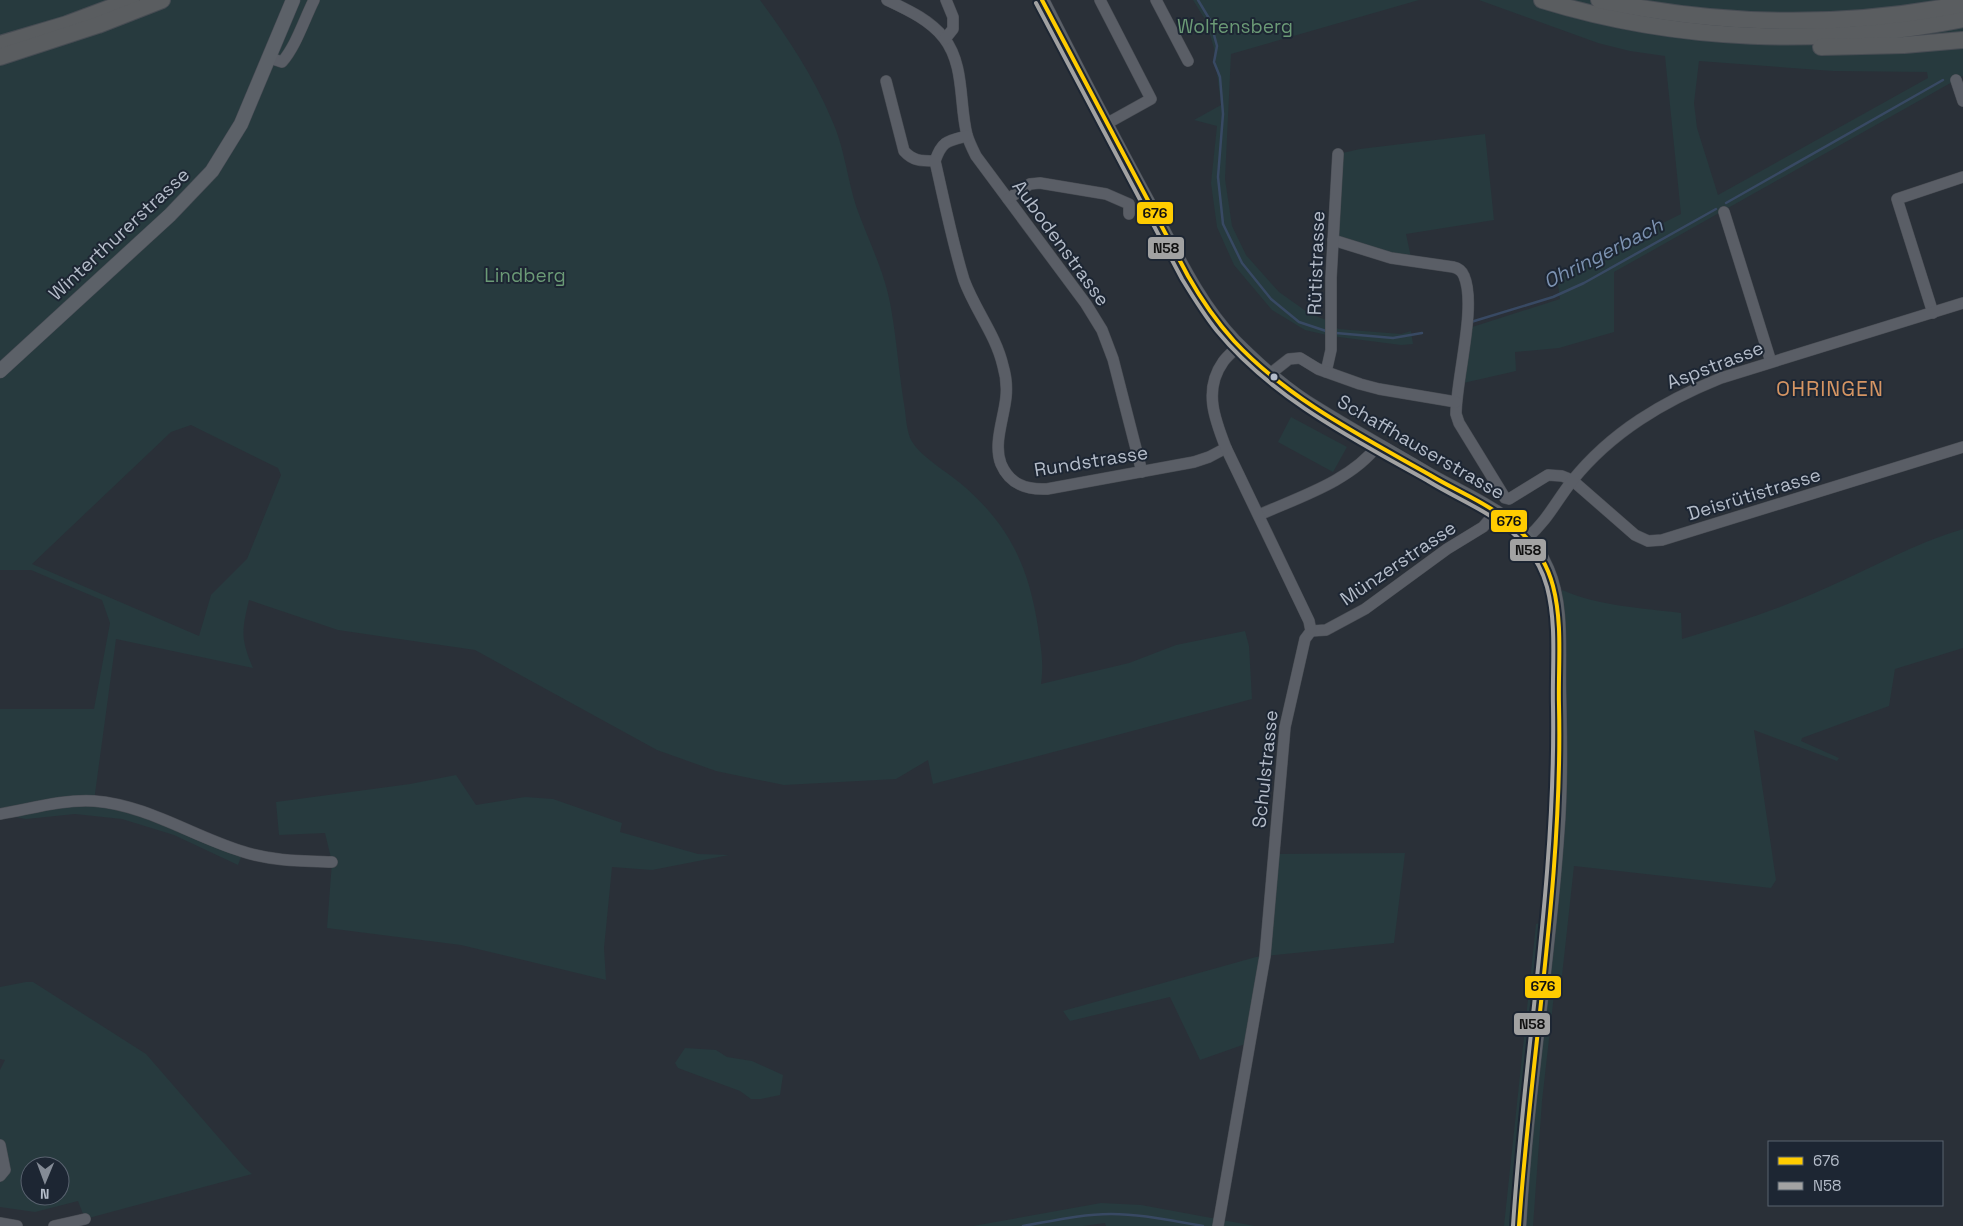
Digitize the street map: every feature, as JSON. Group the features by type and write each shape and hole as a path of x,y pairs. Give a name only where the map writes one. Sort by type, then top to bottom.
{"highway":[{"path":"0,44 131,0"},
{"path":"0,56 98,26 162,0"},
{"path":"1542,0 1617,19 1706,32 1772,36 1839,35 1905,29 1963,19"},
{"path":"1599,0 1685,15 1780,22 1864,19 1963,4"},
{"path":"1706,32 1753,44 1816,47 1881,46 1963,40"}],"main road":[{"name":"Winterthurerstrasse","path":"0,370 160,225 198,188 225,152 237,131 270,58 293,0"},
{"name":"Schaffhauserstrasse","path":"1042,0 1194,288 1216,320 1270,374 1308,403 1378,445 1497,511 1528,538 1546,565 1556,598 1560,779 1557,838 1524,1146 1519,1226"},
{"name":"Schaffhauserstrasse","path":"1049,0 1061,38"}],"street":[{"path":"270,58 282,62 292,51 295,40 314,0"},
{"name":"Aubodenstrasse","path":"887,0 922,18 945,39 956,64 967,136 976,156 1086,304 1102,330 1113,359 1142,472"},
{"path":"945,39 953,29 953,17 946,0"},
{"path":"1100,0 1152,99 1106,124"},
{"path":"1156,0 1188,61"},
{"path":"1956,80 1963,101"},
{"path":"886,81 904,151 909,156 917,161 935,161 939,149 947,141 967,136"},
{"name":"Rütistrasse","path":"1326,372 1331,350 1333,240 1338,154"},
{"name":"Rundstrasse","path":"935,161 964,280 976,308 998,347 1004,368 1006,396 998,453 1001,464 1007,474 1020,486 1031,490 1047,490 1194,462 1226,448"},
{"path":"1933,313 1897,199 1963,178"},
{"path":"1008,199 1030,184 1040,183 1106,194 1129,204 1129,214"},
{"path":"1724,212 1771,362"},
{"path":"1333,240 1391,258 1458,268 1464,276 1468,309 1456,402 1456,414 1459,423 1505,498 1509,499 1548,475 1562,476 1572,480"},
{"name":"Aspstrasse","path":"1528,538 1542,524 1572,480 1597,454 1619,435 1659,406 1683,393 1721,378 1963,303"},
{"path":"1239,345 1218,370 1211,398 1214,418 1226,448 1259,515 1311,630"},
{"path":"1270,374 1289,359 1300,358 1326,372 1379,389 1456,402"},
{"path":"1259,515 1326,484 1350,470 1369,457 1378,445"},
{"name":"Deisrütistrasse","path":"1572,480 1635,535 1648,541 1662,540 1963,447"},
{"name":"Münzerstrasse","path":"1311,630 1326,630 1365,609 1447,549 1483,527 1497,511"},
{"name":"Schulstrasse","path":"1218,1225 1266,956 1285,727 1305,639 1311,630"},
{"path":"0,814 64,803 94,801 120,805 164,819 212,841 243,852 281,860 332,862"},
{"path":"0,1145 5,1170 0,1176"},
{"path":"54,1226 85,1219"},
{"path":"0,1223 17,1226"}],"green space":[{"name":"Lindberg","path":"0,0 760,0 790,42 808,72 835,128 856,206 888,295 907,425 911,440 922,453 982,503 995,518 1016,551 1029,586 1038,627 1042,656 1041,684 1129,663 1176,645 1245,631 1249,646 1252,699 933,784 928,760 896,779 784,785 716,771 657,750 475,650 338,630 249,600 244,627 244,641 253,668 116,639 94,801 120,805 243,852 238,865 174,835 122,819 75,814 26,819 0,814 0,709 94,709 110,623 102,600 31,570 0,570","holes":["191,425 278,468 281,475 247,559 211,595 199,636 32,564 171,432"]},
{"name":"Wolfensberg","path":"1193,0 1419,0 1231,54 1225,179 1232,226 1246,255 1279,292 1310,314 1332,322 1338,329 1401,334 1411,331 1413,344 1401,345 1331,336 1305,330 1272,310 1234,265 1217,227 1211,183 1217,126 1194,120 1221,105 1214,48 1206,21"},
{"path":"1479,0 1963,0 1963,76 1614,272 1614,332 1559,348 1515,352 1516,371 1459,384 1466,329 1560,299 1557,276 1681,214 1665,56 1630,51 1598,43","holes":["1699,61 1833,71 1927,72 1928,78 1718,195 1697,128 1694,103"]},
{"path":"1485,134 1494,220 1406,234 1412,262 1333,240 1338,154 1360,149"},
{"path":"1291,417 1347,447 1333,472 1278,442"},
{"path":"1963,529 1963,648 1895,669 1889,706 1802,738 1801,741 1839,758 1837,761 1754,730 1776,880 1771,888 1574,866 1562,976 1556,977 1542,1101 1533,1226 1504,1226 1536,924 1543,922 1555,864 1557,614 1562,590 1606,603 1681,613 1682,639 1737,622 1809,596 1911,549"},
{"path":"456,775 476,805 525,797 553,799 622,823 620,832 698,854 729,855 652,870 612,867 604,948 606,980 461,945 327,928 332,862 325,833 279,835 276,802 410,784"},
{"path":"1405,853 1394,943 1266,956 1251,1042 1200,1060 1170,997 1070,1021 1063,1011 1265,956 1275,854"},
{"path":"33,982 146,1054 252,1174 85,1219 78,1201 70,1203 70,1156 20,1156 20,1206 58,1206 35,1212 0,1207 0,1070 5,1060 0,1059 0,987"},
{"path":"685,1048 716,1050 727,1057 752,1061 783,1075 780,1095 751,1099 740,1091 678,1068 675,1063"},
{"path":"1101,1203 1141,1205 1255,1226 1106,1226 1105,1223 1083,1226 973,1226"}],"waterway":[{"name":"Ohringerbach","path":"1198,0 1210,20 1217,46 1214,62 1220,77 1223,114 1218,177 1223,224 1242,263 1271,299 1299,322 1326,331"},
{"name":"Ohringerbach","path":"1726,203 1943,80"},
{"name":"Ohringerbach","path":"1471,322 1553,297 1584,283 1716,209"},
{"name":"Ohringerbach","path":"1336,333 1393,338 1422,333"},
{"path":"1023,1226 1100,1214 1146,1216 1203,1226"}],"transit line":[{"name":"676","path":"1042,0 1188,276 1209,310 1234,341 1278,381 1326,415 1499,514 1517,528 1533,545 1545,564 1553,586 1558,615 1559,770 1551,900 1519,1226"},
{"name":"N58","path":"1036,3 1182,279 1217,331 1239,355 1288,397 1343,433 1484,512 1501,524 1526,547 1539,566 1543,576 1550,601 1553,631 1553,771 1545,901 1513,1226"}],"district":[{"name":"OHRINGEN","path":"1830,388"}]}
